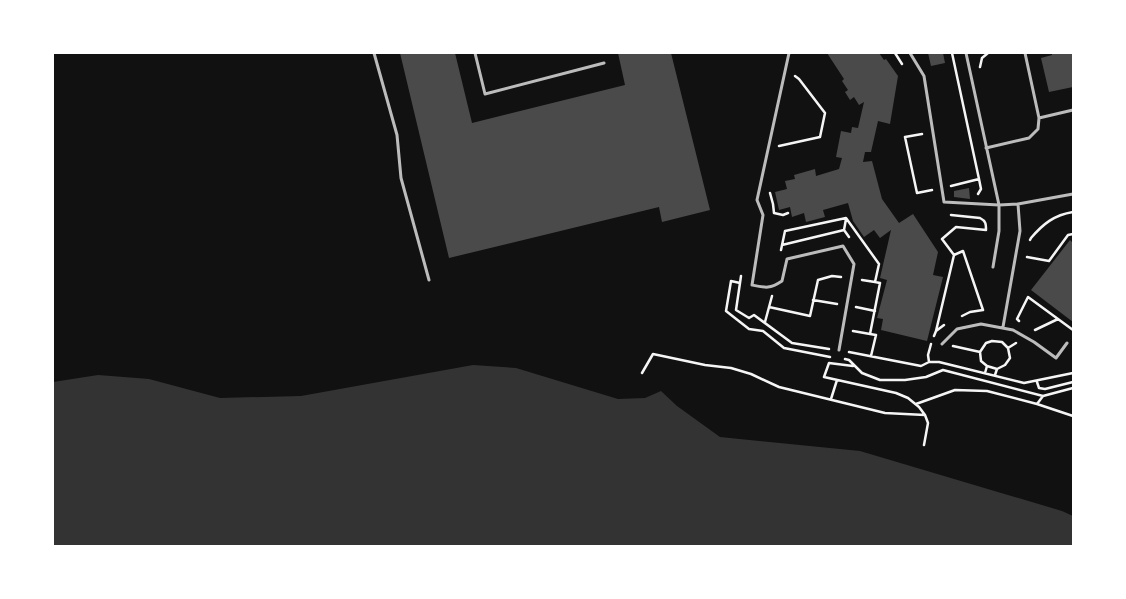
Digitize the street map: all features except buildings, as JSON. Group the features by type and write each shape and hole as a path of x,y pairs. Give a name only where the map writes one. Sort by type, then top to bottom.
{"lane":[{"path":"374,53 397,135 402,178 429,280"},
{"path":"474,53 485,94 604,63"},
{"path":"789,53 757,200 763,215 752,285 768,288 775,286 782,281 787,259 843,246 854,264 839,350"},
{"path":"910,53 924,76 944,202 999,205 1018,204 1073,194"},
{"path":"966,53 999,205 999,231 993,267"},
{"path":"986,148 1030,138 1038,129 1039,118 1025,53"},
{"path":"1039,118 1073,110"},
{"path":"1003,327 1020,231 1018,204"},
{"path":"942,344 957,329 981,324 1013,330 1034,342 1056,358 1067,343"}],"path":[{"path":"952,53 981,189 978,194 974,196"},
{"path":"981,74 980,67 982,58 988,53"},
{"path":"779,146 820,137 825,113 799,79 793,75"},
{"path":"942,188 979,179"},
{"path":"762,211 773,204"},
{"path":"1030,244 1031,238 1043,224 1063,214 1073,212"},
{"path":"844,230 846,218"},
{"path":"781,252 785,231 846,218"},
{"path":"846,218 879,264 876,282"},
{"path":"954,256 942,240 956,227 986,230"},
{"path":"1028,250 1027,257 1049,261 1068,235 1073,234"},
{"path":"929,362 928,355 936,331 954,256 963,251 983,310 970,312 957,318"},
{"path":"742,269 736,310 749,318 754,314 792,343 839,350 921,366 929,362 939,362 1024,383 1036,382 1073,373"},
{"path":"769,307 810,316 818,280 832,276 880,283 870,334"},
{"path":"740,283 731,281 726,311 749,330 763,331 784,348 834,357"},
{"path":"765,322 775,286"},
{"path":"1022,323 1017,319 1028,297 1073,330"},
{"path":"1034,331 1058,319"},
{"path":"936,331 945,324"},
{"path":"853,331 876,335 871,356"},
{"path":"996,375 998,369 1005,365 1010,358 1008,348 1002,342 992,341 986,344 980,352 982,361 987,366 998,369"},
{"path":"642,373 653,354 706,365 731,368 751,374 780,387 885,413 925,415"},
{"path":"842,358 849,360 862,373 873,378 890,381 926,377 942,370 1043,396 1073,388"},
{"path":"854,366 828,363 824,377 896,393 908,398 925,415 928,423 924,445"},
{"path":"985,373 987,366"},
{"path":"831,399 837,380"},
{"path":"1036,382 1039,388 1045,389 1073,382"},
{"path":"915,404 955,390 987,391 1037,404 1073,416"},
{"path":"1037,404 1043,396"}],"shaded area":[{"path":"473,365 516,368 618,399 645,398 661,391 677,406 720,437 860,451 1062,511 1073,516 1073,546 53,546 53,382 98,375 149,379 220,398 301,396"}]}
